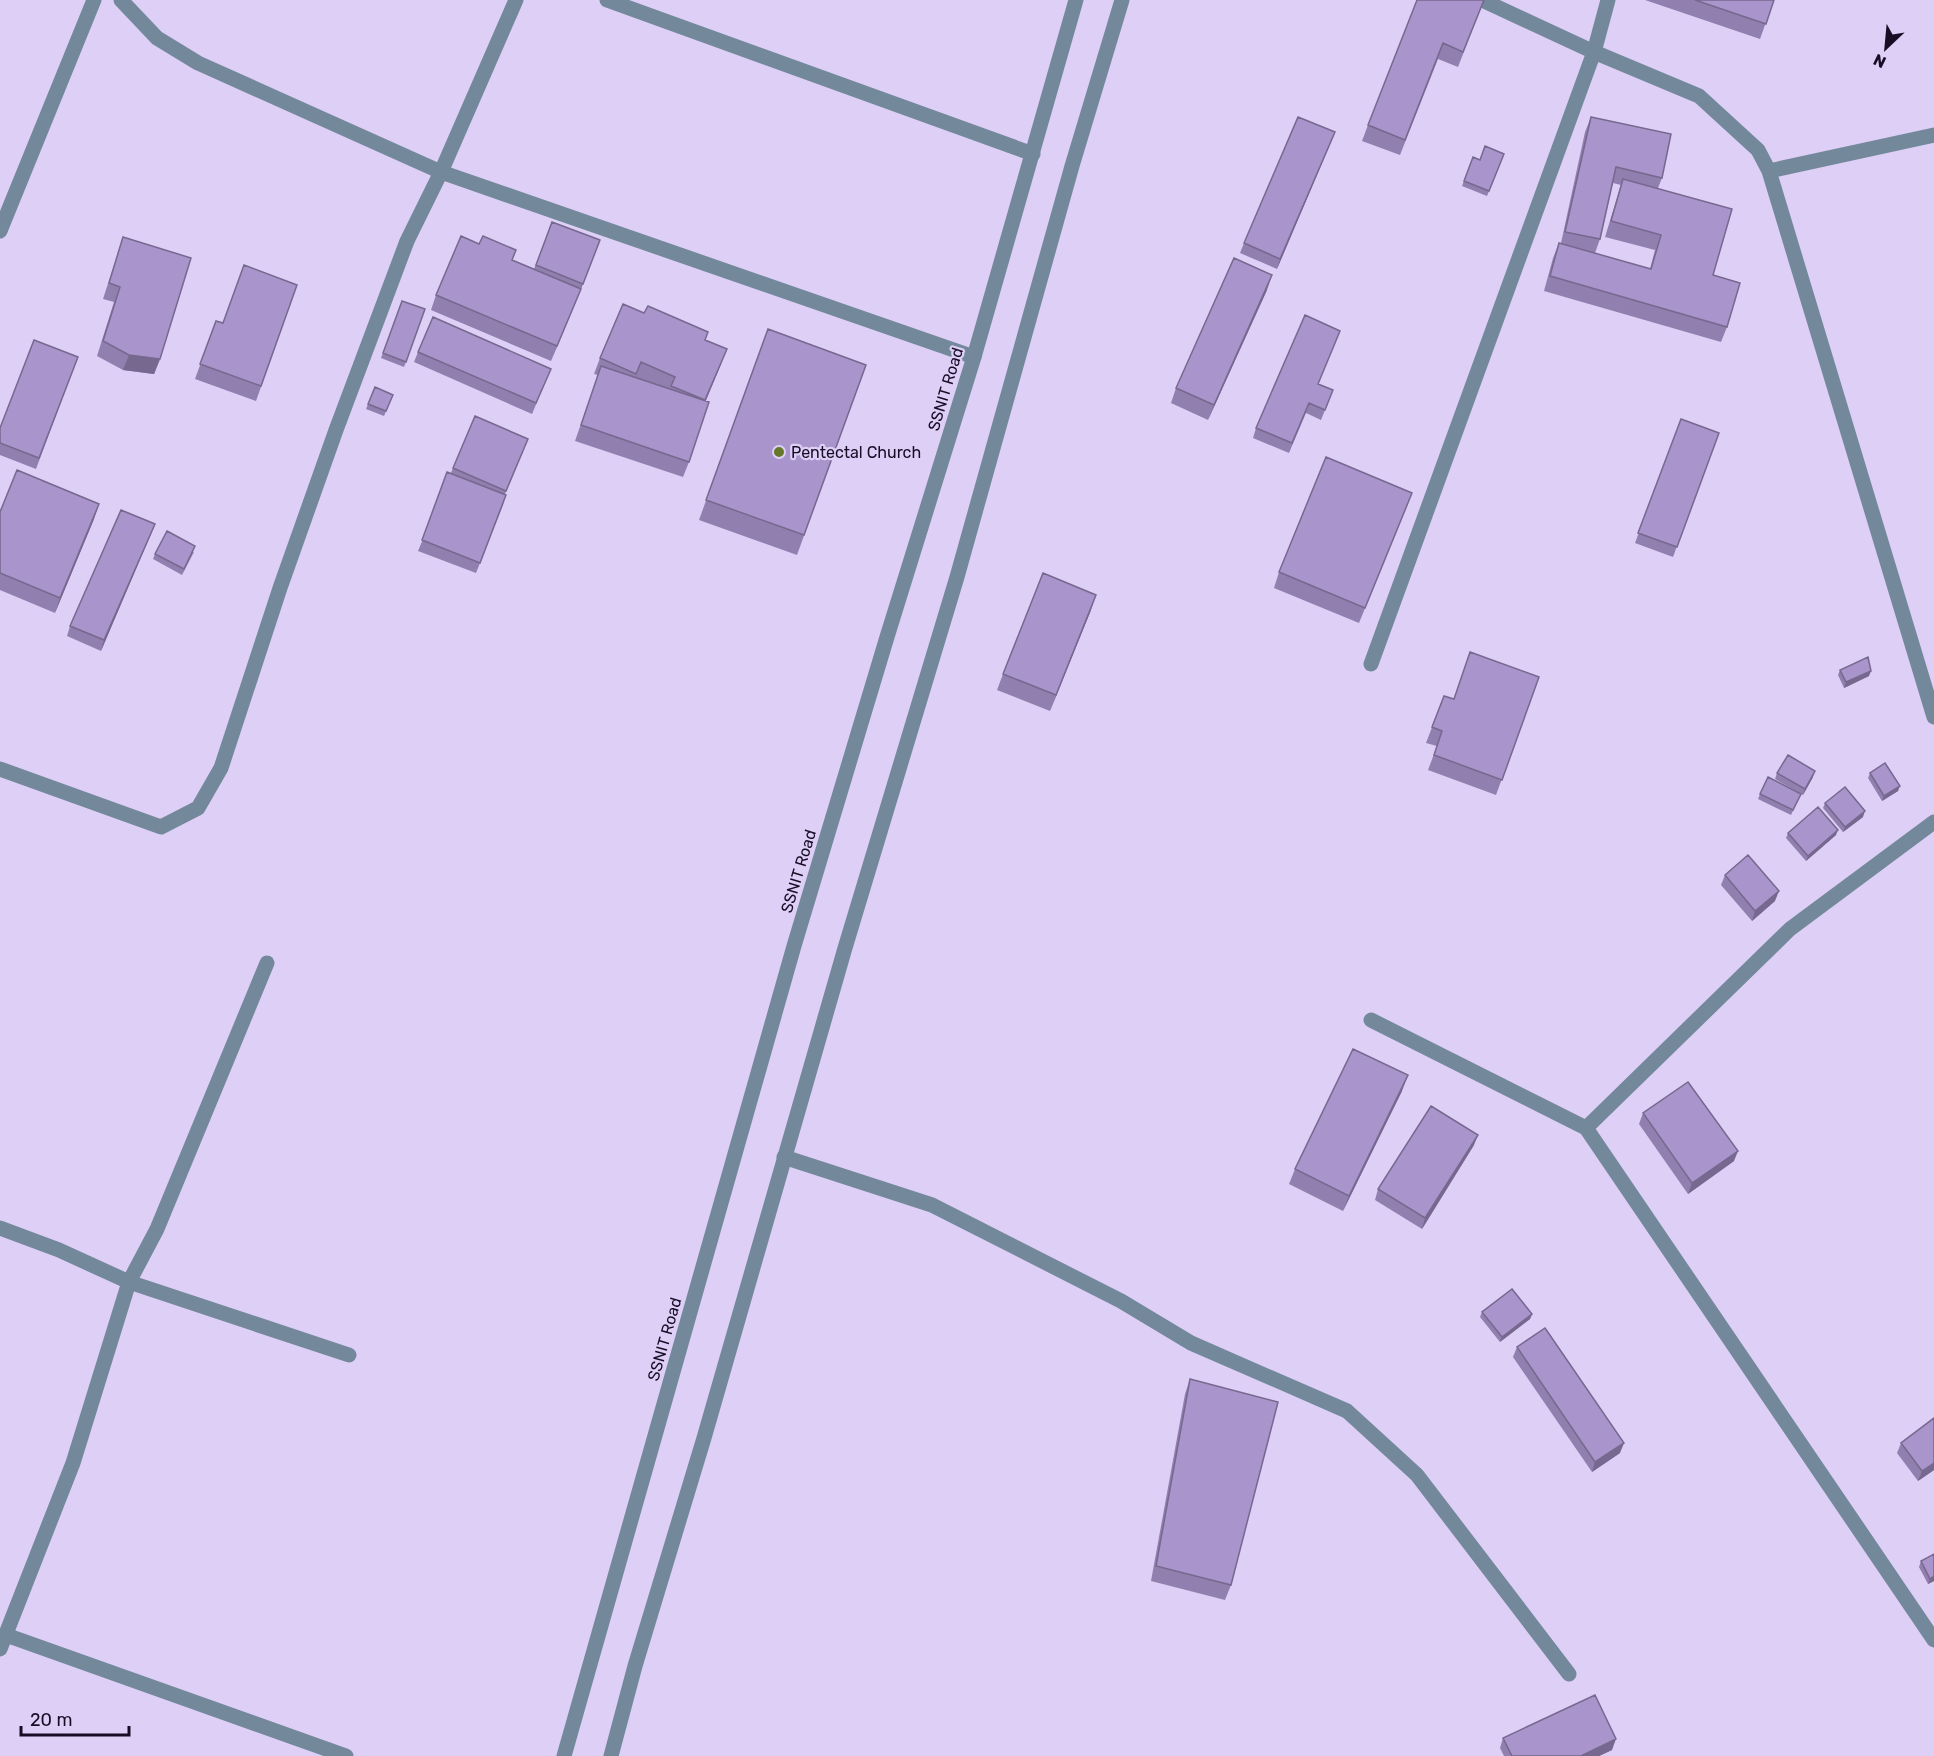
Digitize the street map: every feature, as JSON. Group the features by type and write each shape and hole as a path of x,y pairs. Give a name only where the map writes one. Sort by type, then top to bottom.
{"street":[{"path":"0,231 94,0"},
{"path":"121,0 157,38 198,63 441,172 974,357"},
{"path":"0,769 161,827 198,808 221,768 280,588 407,241 441,172 516,0"},
{"path":"608,0 1033,154"},
{"name":"SSNIT Road","path":"564,1756 794,946 974,357 1076,0"},
{"path":"611,1756 635,1666 707,1427 784,1157 957,577 1069,177 1122,0"},
{"path":"1482,0 1594,52 1699,96 1758,150 1769,171 1934,717"},
{"path":"1371,664 1594,52 1608,0"},
{"path":"1769,171 1934,135"},
{"path":"1586,1128 1790,929 1934,822"},
{"path":"267,963 156,1229 129,1282 73,1463 3,1642 346,1756"},
{"path":"1371,1020 1586,1128 1934,1640"},
{"path":"784,1157 932,1205 1121,1301 1191,1343 1347,1411 1417,1475 1569,1674"},
{"path":"0,1228 59,1250 129,1282 349,1355"}],"building":[{"path":"1417,0 1484,0 1463,52 1443,43 1405,140 1368,125"},
{"path":"1695,0 1774,0 1766,24"},
{"path":"1298,117 1335,132 1280,259 1244,243"},
{"path":"1591,117 1671,134 1662,178 1616,167 1600,239 1565,232"},
{"path":"1485,146 1504,154 1489,191 1464,181 1473,157 1480,160"},
{"path":"1623,179 1732,209 1713,275 1740,283 1727,327 1550,276 1559,243 1651,269 1661,235 1611,221"},
{"path":"552,222 600,240 583,284 536,265"},
{"path":"461,236 479,244 483,236 516,250 512,260 581,289 557,346 436,295"},
{"path":"123,237 191,258 160,359 129,355 103,341 120,287 109,283"},
{"path":"1234,258 1272,275 1214,405 1176,388"},
{"path":"244,265 297,285 261,386 200,364 216,321 223,323"},
{"path":"402,301 425,309 406,362 383,353"},
{"path":"623,304 644,313 648,306 708,332 705,340 727,349 705,400 671,386 675,377 641,362 636,374 600,358"},
{"path":"1305,315 1340,331 1318,384 1333,390 1325,410 1309,403 1292,443 1256,428"},
{"path":"433,317 551,369 536,403 418,352"},
{"name":"Pentectal Church","path":"768,329 866,365 804,535 706,500"},
{"path":"34,340 78,357 39,458 0,443 0,428"},
{"path":"601,366 709,402 689,462 581,425"},
{"path":"375,387 393,395 386,411 368,404"},
{"path":"475,416 528,439 506,491 453,468"},
{"path":"1681,419 1719,433 1677,547 1638,533"},
{"path":"1326,457 1412,493 1365,608 1279,572"},
{"path":"17,470 99,504 60,598 0,573 0,512"},
{"path":"447,472 506,495 480,563 422,540"},
{"path":"121,510 155,524 104,640 70,626"},
{"path":"167,531 195,546 184,569 155,554"},
{"path":"1043,573 1096,595 1056,695 1003,674"},
{"path":"1470,652 1539,677 1502,780 1434,755 1442,731 1432,727 1444,696 1454,699"},
{"path":"1868,657 1871,671 1846,682 1840,670"},
{"path":"1788,755 1815,771 1805,789 1777,773"},
{"path":"1885,763 1900,786 1884,796 1870,773"},
{"path":"1768,777 1801,794 1793,810 1760,794"},
{"path":"1845,787 1865,811 1845,827 1825,803"},
{"path":"1818,807 1838,830 1808,856 1788,833"},
{"path":"1748,855 1779,891 1755,911 1725,875"},
{"path":"1353,1049 1408,1075 1349,1196 1295,1169"},
{"path":"1688,1082 1738,1151 1692,1183 1643,1113"},
{"path":"1431,1106 1478,1135 1425,1218 1378,1189"},
{"path":"1512,1289 1532,1314 1502,1337 1482,1312"},
{"path":"1545,1328 1624,1443 1595,1462 1517,1347"},
{"path":"1190,1379 1278,1402 1231,1585 1156,1566"},
{"path":"1934,1418 1934,1463 1922,1471 1901,1443"},
{"path":"1934,1554 1934,1576 1930,1579 1921,1561"},
{"path":"1595,1695 1616,1739 1581,1756 1512,1756 1503,1738"}],"place":[{"name":"Pentectal Church","path":"779,452"}]}
